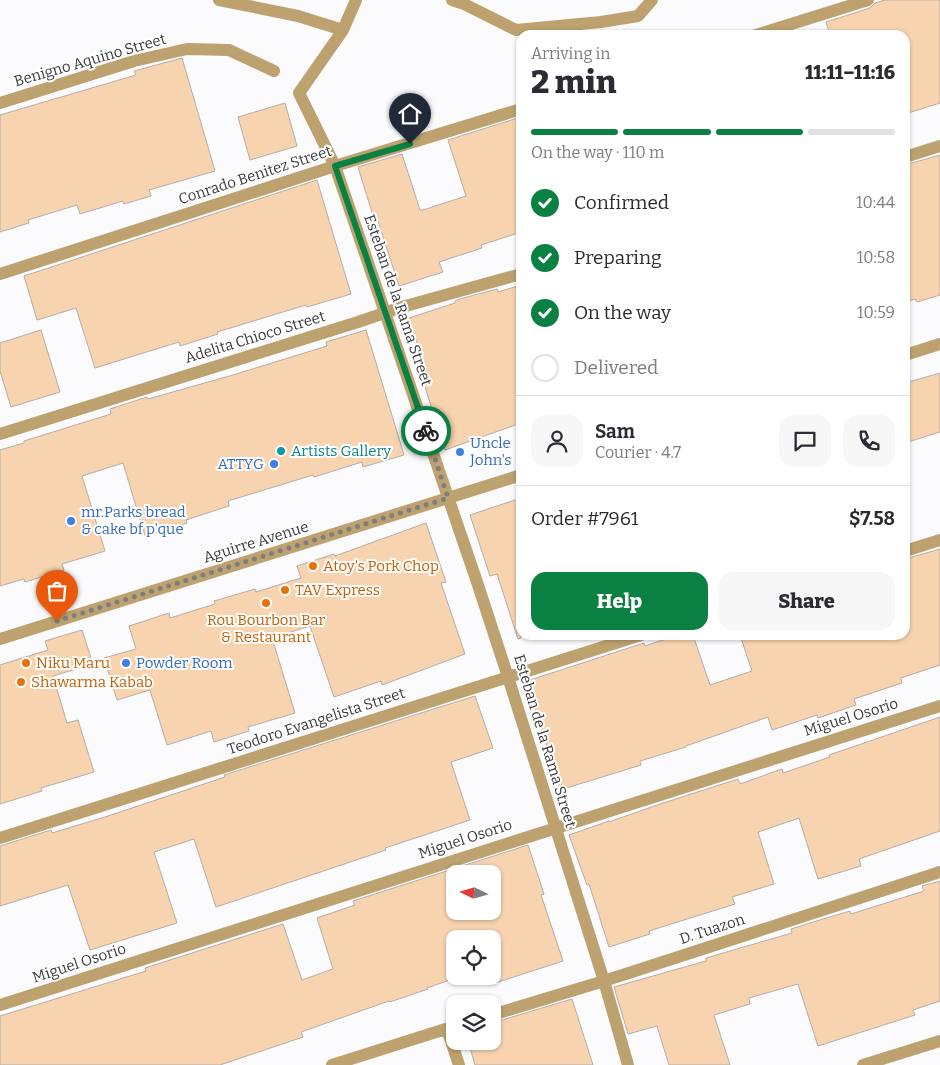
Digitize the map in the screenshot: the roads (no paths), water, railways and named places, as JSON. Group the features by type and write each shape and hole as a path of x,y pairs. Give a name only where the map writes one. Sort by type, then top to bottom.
{"street":[{"path":"218,0 298,16 343,30 356,0"},
{"path":"452,0 516,30 601,22 638,16 652,0"},
{"path":"772,30 868,0"},
{"name":"Esteban de la Rama Street","path":"343,30 299,93 335,166 448,498 508,677 604,981 628,1065"},
{"name":"Benigno Aquino Street","path":"0,103 134,61 187,48 229,50 274,71"},
{"name":"Conrado Benitez Street","path":"0,274 516,110"},
{"path":"910,155 940,146"},
{"name":"Adelita Chioco Street","path":"0,434 385,312 516,275"},
{"path":"910,353 940,344"},
{"name":"Aguirre Avenue","path":"0,639 516,478"},
{"path":"910,549 940,540"},
{"name":"Teodoro Evangelista Street","path":"0,838 625,640"},
{"name":"Miguel Osorio","path":"0,1006 940,706"},
{"name":"D. Tuazon","path":"501,1012 604,981 940,872"},
{"path":"332,1065 446,1029"},
{"path":"863,1065 940,1041"},
{"path":"455,1050 458,1065"}],"place":[{"name":"Artists Gallery","path":"281,451"},
{"name":"Uncle John's","path":"460,452"},
{"name":"ATTYG","path":"274,464"},
{"name":"mr.Parks bread & cake bf p'que","path":"71,521"},
{"name":"Atoy's Pork Chop","path":"313,566"},
{"name":"TAV Express","path":"285,590"},
{"name":"Rou Bourbon Bar & Restaurant","path":"266,603"},
{"name":"Niku Maru","path":"26,663"},
{"name":"Powder Room","path":"126,663"},
{"name":"Shawarma Kabab","path":"21,682"}]}
